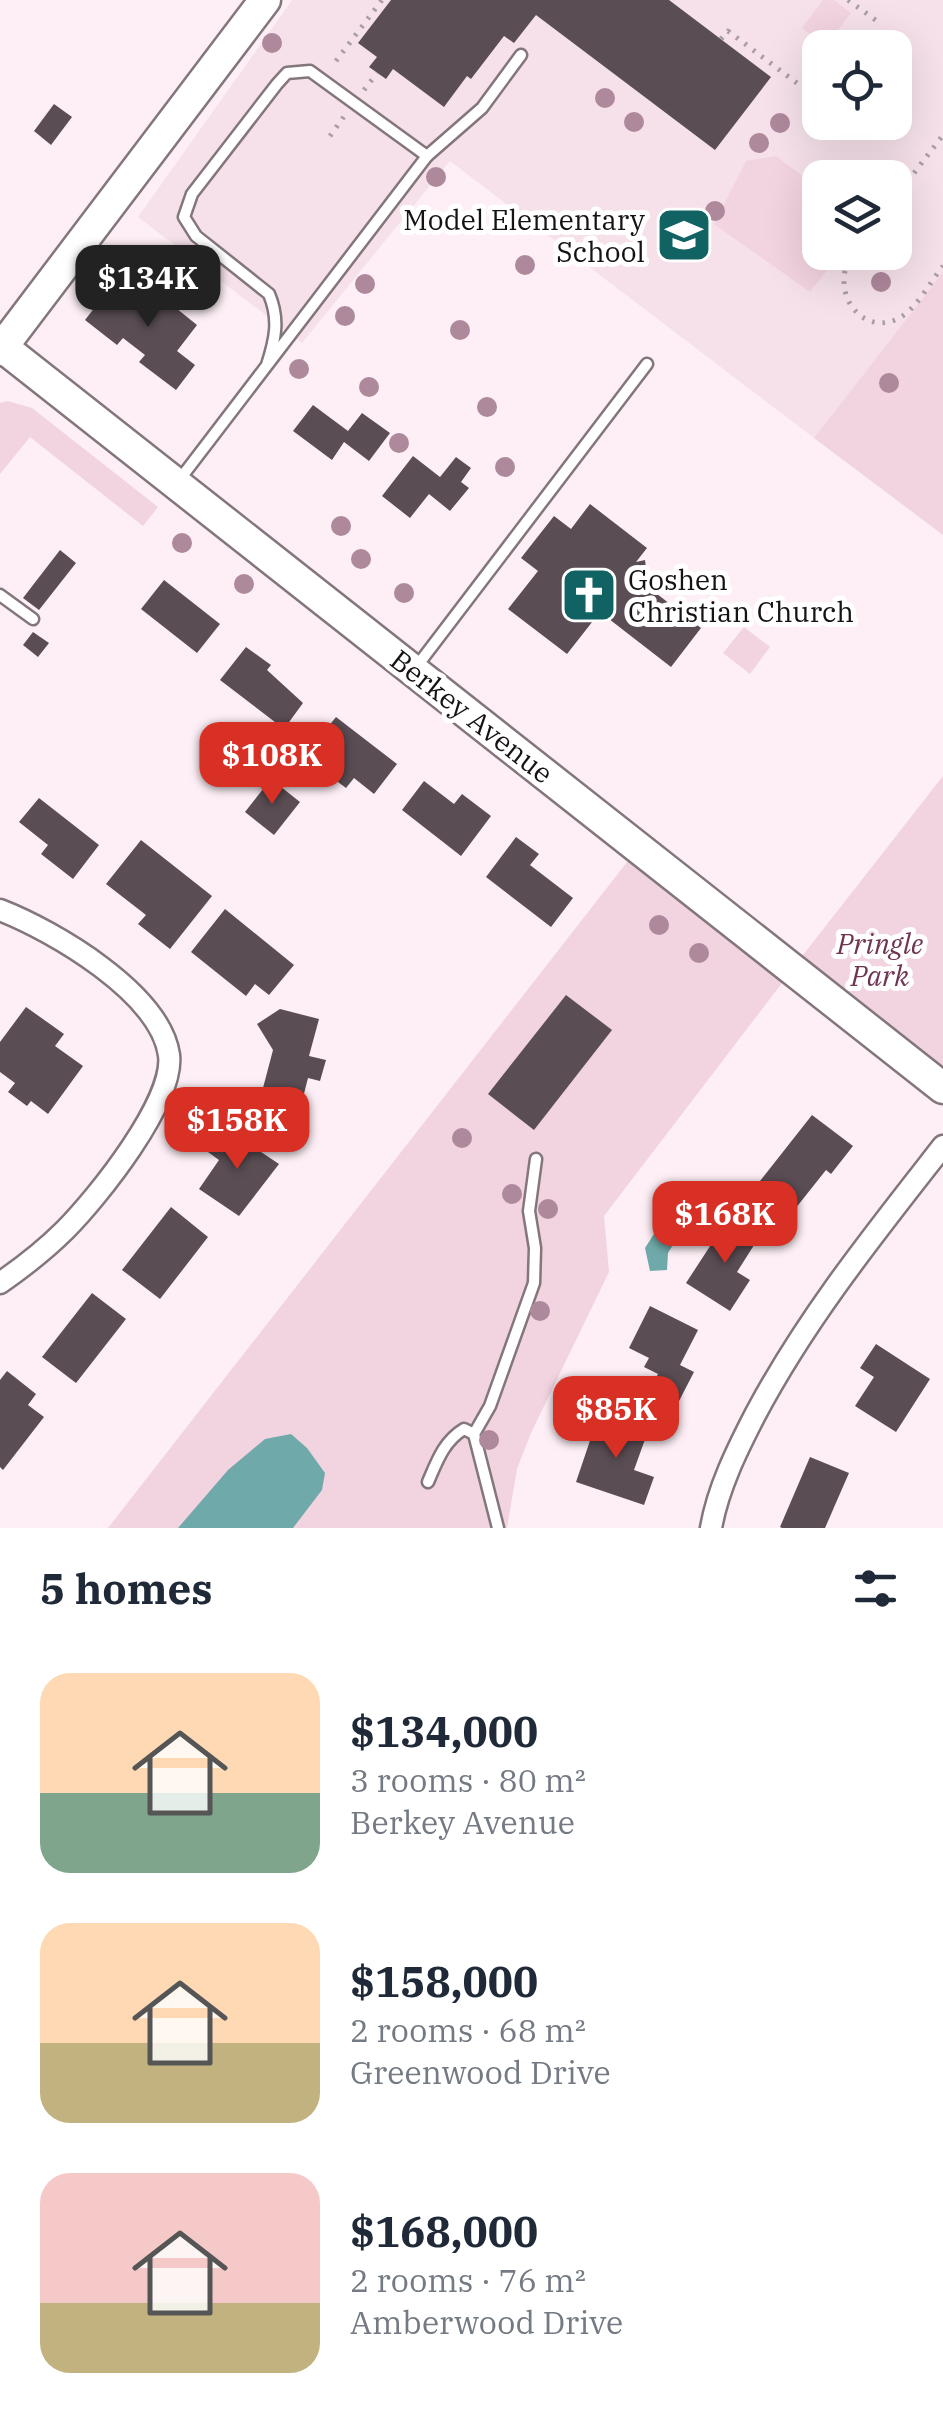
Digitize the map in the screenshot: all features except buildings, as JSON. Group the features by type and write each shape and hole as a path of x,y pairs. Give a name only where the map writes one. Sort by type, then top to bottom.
{"street":[{"path":"1,347 265,0"},
{"name":"Berkey Avenue","path":"1,347 943,1088"},
{"path":"0,910 69,946 136,996 158,1024 169,1056 166,1083 156,1110 95,1196 40,1254 0,1284"},
{"path":"710,1528 731,1466 785,1359 830,1291 943,1146"}],"lane":[{"path":"177,484 427,156 482,108 522,54"},
{"path":"267,366 277,332 269,294 196,236 184,217 192,194 205,176 277,84 297,71 310,70 323,78 427,156"},
{"path":"413,670 647,364"},
{"path":"0,594 33,619"},
{"path":"498,1528 474,1434 490,1406 534,1283 530,1211 536,1158"},
{"path":"428,1482 455,1434 464,1429 474,1434"}],"path":[{"path":"336,61 382,0"},
{"path":"848,0 876,21"},
{"path":"721,39 728,31 802,88"},
{"path":"912,176 943,135"},
{"path":"845,270 844,294 854,310 879,322 906,314 943,266"}],"shaded area":[{"name":"Model Elementary School","path":"292,0 943,0 943,272 814,438 450,161 302,343 138,217"}],"green space":[{"path":"823,0 834,0 851,13 838,30 802,28"},
{"path":"776,156 802,176 802,270 827,270 810,292 714,224 746,161"},
{"path":"943,272 943,535 814,438"},
{"path":"8,401 32,408 158,507 143,526 30,437 0,474 0,403"},
{"path":"744,627 770,647 750,674 723,653"},
{"name":"Pringle Park","path":"943,776 943,1088 792,970 604,1216 609,1272 531,1433 517,1469 507,1528 108,1528 638,848 792,969"}],"water":[{"path":"664,1218 680,1227 681,1232 668,1253 667,1270 650,1271 645,1248"},
{"path":"291,1434 325,1473 322,1490 293,1528 178,1528 228,1470 265,1439"}],"place":[{"name":"Model Elementary School","path":"684,235"},
{"name":"Goshen Christian Church","path":"589,595"}]}
